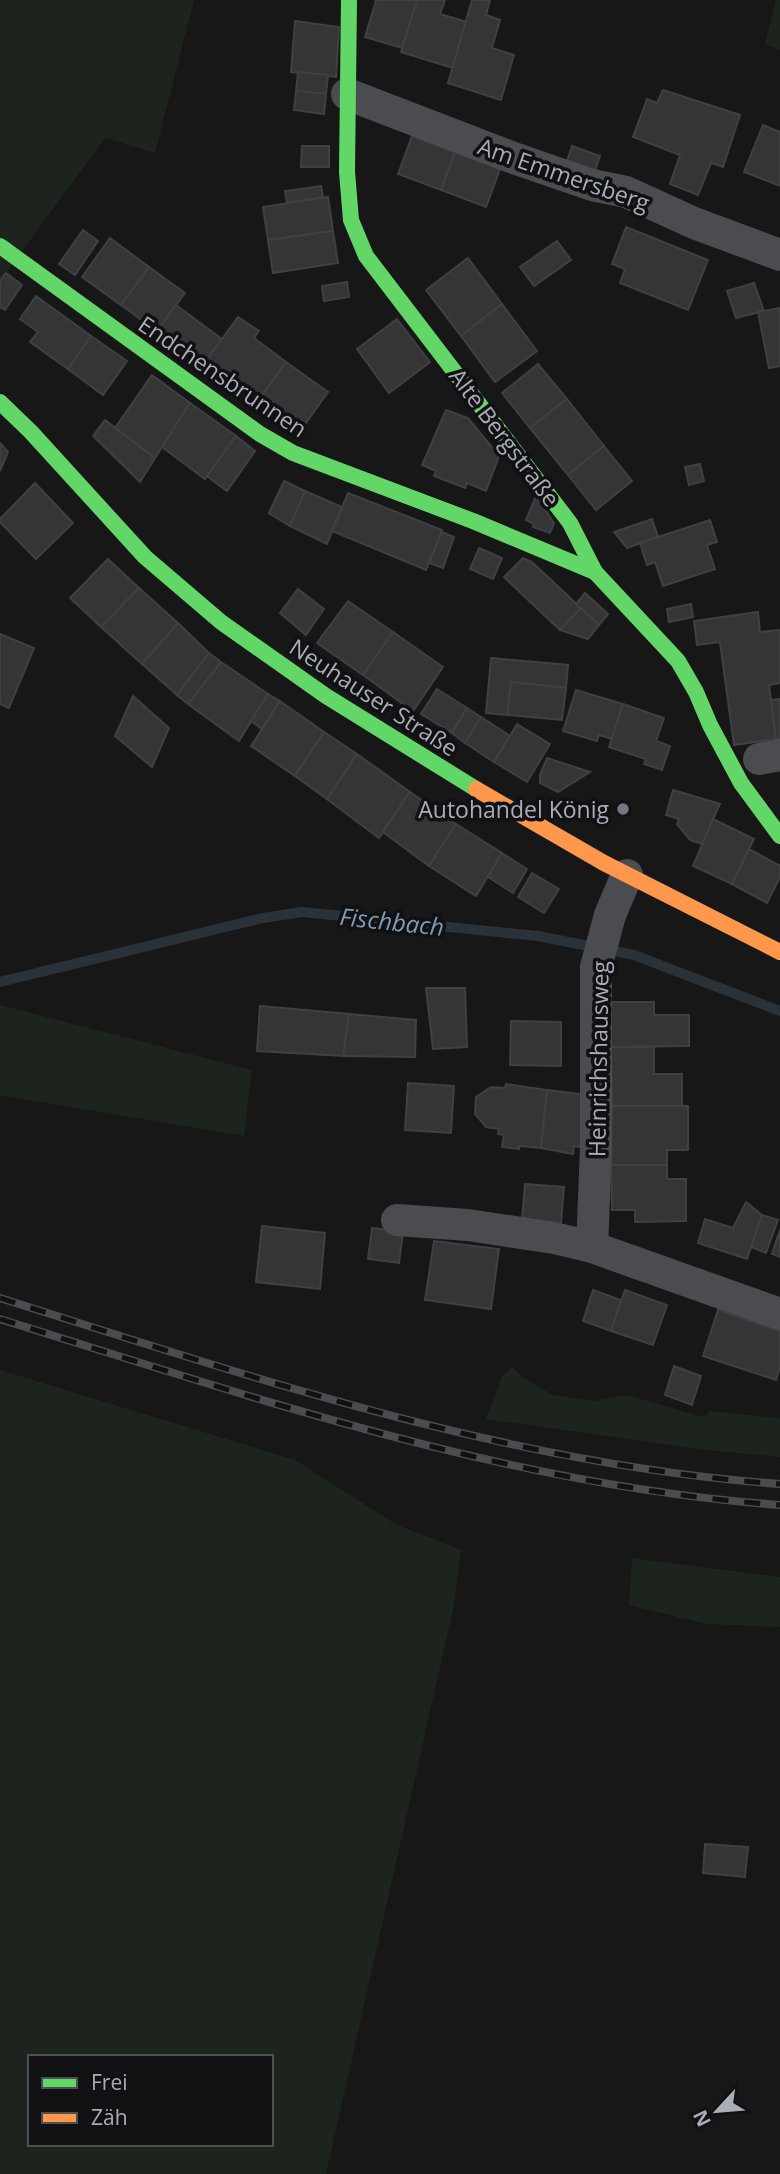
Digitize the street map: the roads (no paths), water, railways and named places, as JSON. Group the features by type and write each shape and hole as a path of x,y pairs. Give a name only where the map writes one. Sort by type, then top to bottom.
{"street":[{"name":"Alte Bergstraße","path":"349,0 347,172 351,220 366,256 570,523 595,572 678,661 741,783 780,836"},
{"name":"Am Emmersberg","path":"347,94 510,157 592,185 626,192 694,223 780,255"},
{"name":"Endchensbrunnen","path":"0,246 260,434 282,446 595,572"},
{"name":"Neuhauser Straße","path":"0,402 145,557 221,622 326,696 439,767 627,875 780,952"},
{"name":"Heinrichshausweg","path":"592,1247 596,1148 596,967 604,933 627,875"},
{"path":"397,1220 468,1225 554,1238 592,1247 780,1314"}],"waterway":[{"name":"Fischbach","path":"0,982 263,918 302,912 538,936 634,955 780,1011"}],"railway":[{"path":"0,1298 288,1387 482,1438 680,1474 780,1484"},
{"path":"0,1319 288,1408 483,1459 680,1495 780,1505"}],"place":[{"name":"Autohandel König","path":"623,809"}]}
